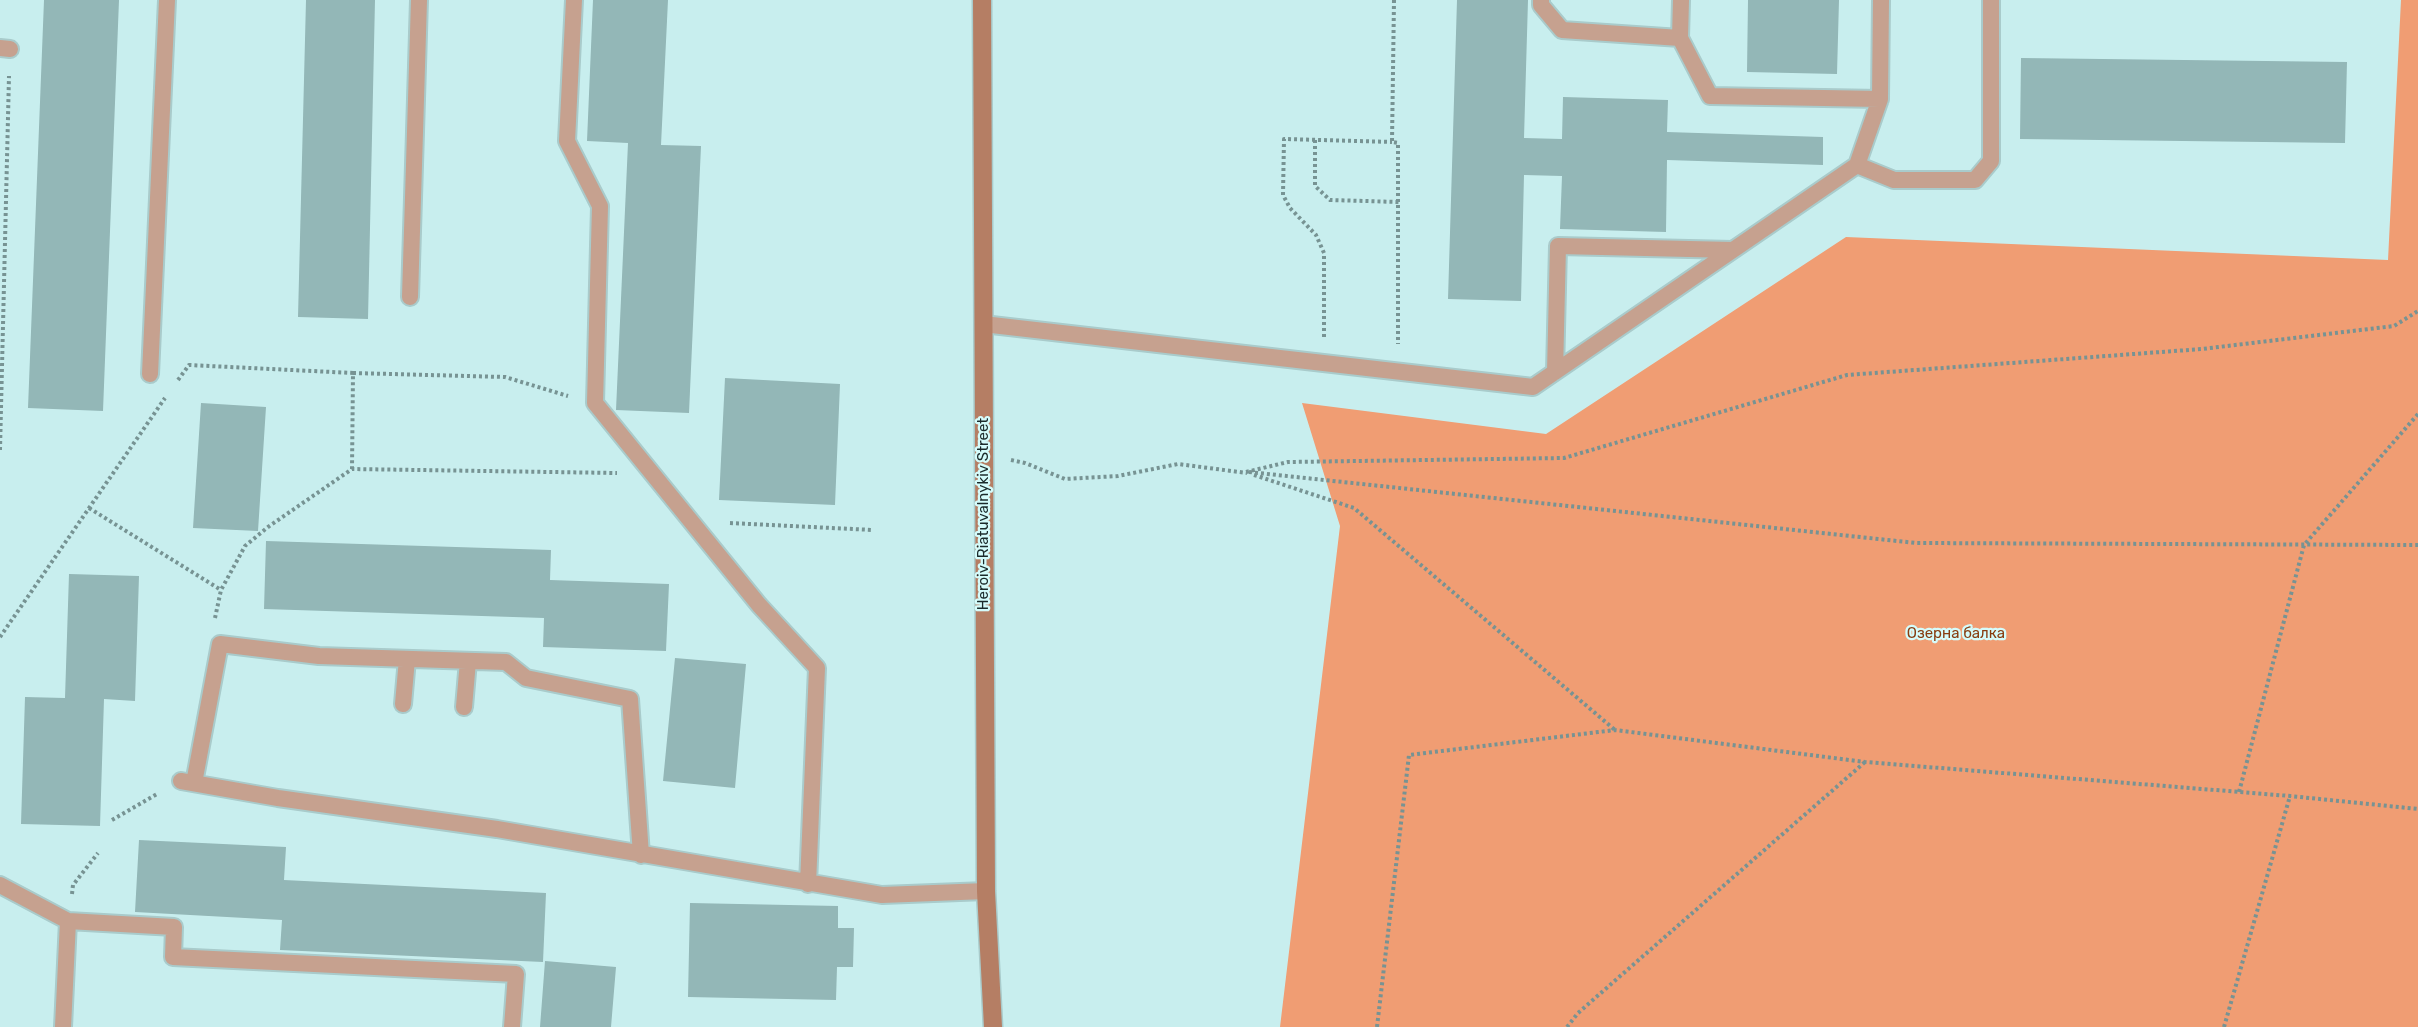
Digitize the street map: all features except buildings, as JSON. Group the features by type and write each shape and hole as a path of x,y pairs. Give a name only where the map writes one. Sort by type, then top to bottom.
{"main road":[{"name":"Heroiv-Riatuvalnykiv Street","path":"982,0 986,891 993,1027"}],"lane":[{"path":"150,374 167,0"},
{"path":"410,297 420,0"},
{"path":"574,0 567,141 600,206 595,403 759,605 817,668 808,884"},
{"path":"1541,0 1541,5 1562,30 1680,38"},
{"path":"1681,0 1680,38 1710,96 1880,99"},
{"path":"983,324 1533,387 1857,165 1880,99 1881,0"},
{"path":"1857,165 1894,180 1975,180 1991,161 1991,0"},
{"path":"1555,372 1558,246 1733,250"},
{"path":"641,855 630,699 526,678 506,662 319,656 220,644 187,782 278,798 497,828 641,855 882,895 986,891"},
{"path":"403,704 407,659"},
{"path":"464,707 468,661"},
{"path":"0,885 68,921 174,927 173,957 516,974 513,1027"},
{"path":"63,1027 68,921"}],"path":[{"path":"1392,142 1394,0"},
{"path":"0,450 5,48"},
{"path":"1324,362 1324,253 1316,235 1290,208 1283,195 1284,139 1392,142 1398,143 1398,371"},
{"path":"1315,140 1315,186 1330,200 1399,202"},
{"path":"1246,472 1288,462 1564,458 1847,375 2202,349 2394,326 2418,311"},
{"path":"176,382 189,365 505,377 595,403"},
{"path":"352,469 353,373"},
{"path":"0,637 170,391"},
{"path":"2239,792 2304,545 2418,414"},
{"path":"984,454 1025,463 1065,479 1118,476 1178,464 1916,543 2418,545"},
{"path":"214,622 221,590 245,546 268,527 352,469 622,473"},
{"path":"1246,472 1354,508 1615,730"},
{"path":"89,508 221,590"},
{"path":"719,519 729,524 873,530"},
{"path":"1377,1027 1409,755 1615,730 1865,762 2290,796 2418,809"},
{"path":"1568,1027 1578,1013 1865,762"},
{"path":"112,820 187,782"},
{"path":"2224,1027 2290,796"},
{"path":"68,921 73,885 98,853"}],"green space":[{"name":"Озерна балка","path":"2401,0 2418,0 2418,1027 1280,1027 1340,526 1302,403 1546,434 1846,237 2388,260"}]}
